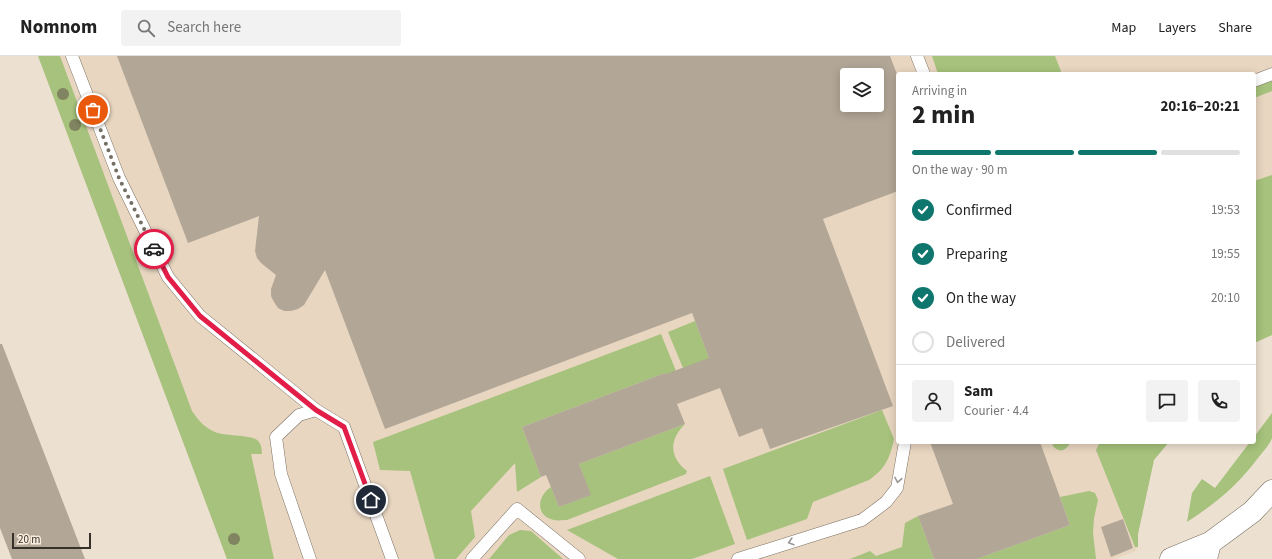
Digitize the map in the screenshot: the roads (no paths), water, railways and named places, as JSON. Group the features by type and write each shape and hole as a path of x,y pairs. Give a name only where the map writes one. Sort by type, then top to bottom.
{"street":[{"path":"1171,559 1208,551 1252,512 1272,491"}],"lane":[{"path":"72,56 119,178 168,277 200,316 316,410 344,427 392,559"},
{"path":"917,56 923,72"},
{"path":"1256,80 1272,74"},
{"path":"310,559 281,474 276,437 299,415 316,410"},
{"path":"743,557 862,520 886,502 897,488 905,444"},
{"path":"472,559 517,509 579,559"}]}
